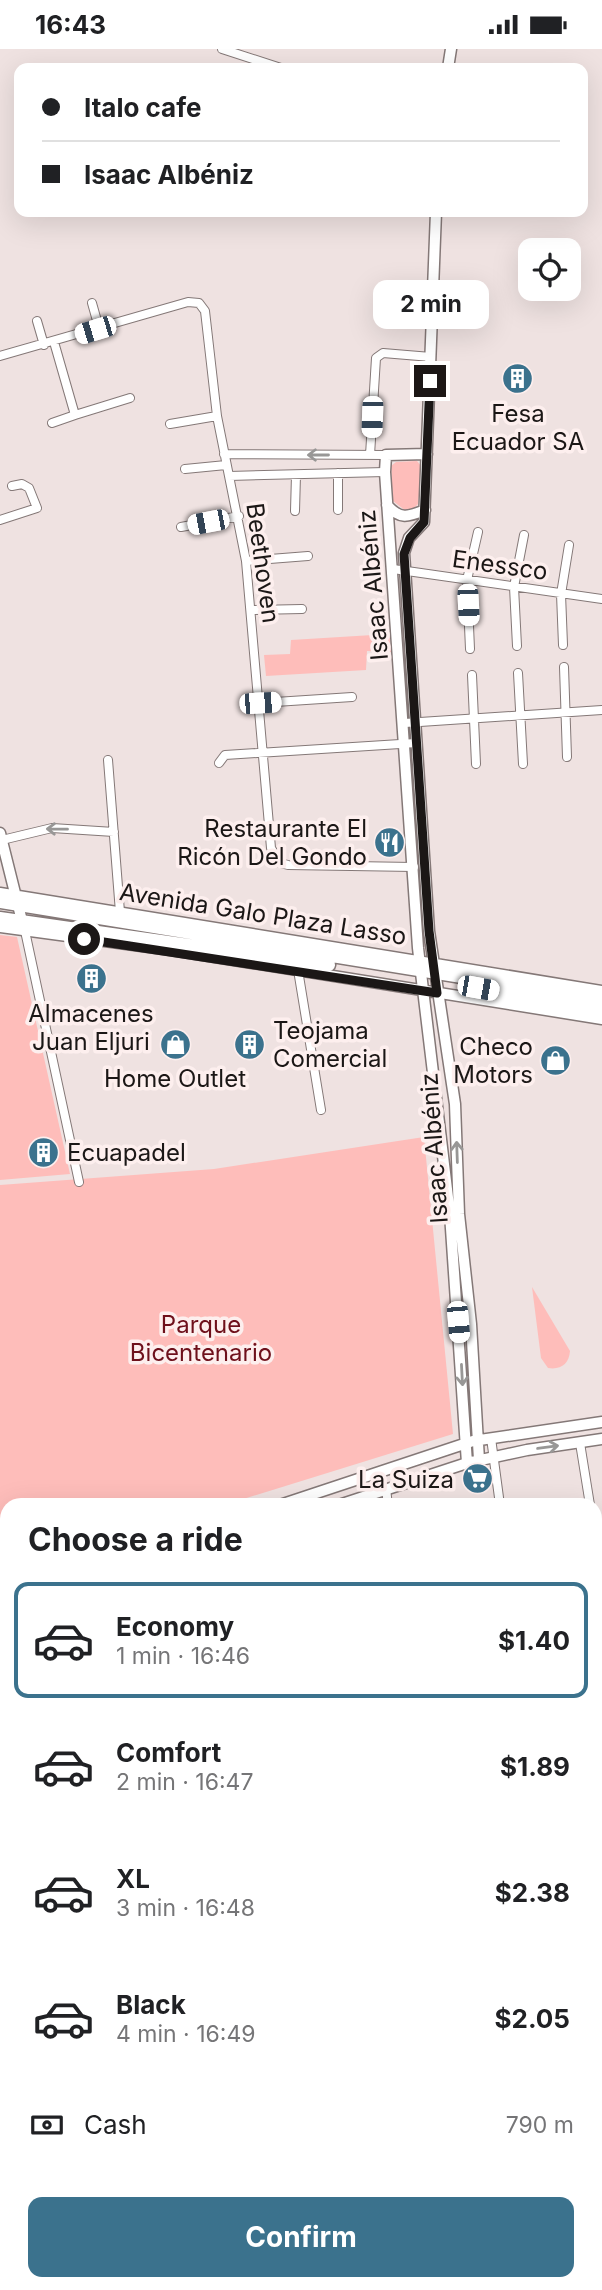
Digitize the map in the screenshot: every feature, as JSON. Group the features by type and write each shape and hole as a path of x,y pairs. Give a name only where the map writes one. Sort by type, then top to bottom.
{"main road":[{"name":"Avenida Galo Plaza Lasso","path":"0,902 18,900 421,975"},
{"name":"Avenida Galo Plaza Lasso","path":"0,918 24,926 602,1000"},
{"name":"Avenida Galo Plaza Lasso","path":"435,977 602,1010"}],"street":[{"path":"222,49 265,63"},
{"name":"Isaac Albéniz","path":"399,570 410,538 424,522 436,217"},
{"name":"Beethoven","path":"99,328 188,302 199,303 205,311 217,416 246,561 271,848 281,863 414,867"},
{"path":"0,356 99,328 92,303"},
{"path":"37,321 44,345"},
{"path":"54,342 75,415"},
{"path":"370,455 376,358 383,353 431,357"},
{"path":"52,423 130,398"},
{"path":"170,424 217,416"},
{"path":"224,454 427,454"},
{"name":"Isaac Albéniz","path":"386,456 387,505 399,570 410,723 414,867 421,975 471,1324 479,1460"},
{"path":"185,469 226,465"},
{"path":"229,475 385,472"},
{"path":"338,473 338,510"},
{"path":"295,510 296,475"},
{"path":"0,520 37,508 29,488 22,484 12,486"},
{"path":"387,505 396,515 404,517 425,510"},
{"path":"181,527 239,516"},
{"path":"470,649 467,580 478,532"},
{"path":"517,646 514,587 524,535"},
{"path":"563,645 561,594 569,545"},
{"path":"246,561 308,556"},
{"name":"Enessco","path":"399,570 602,600"},
{"path":"251,610 302,610"},
{"path":"564,667 567,757"},
{"path":"518,673 523,764"},
{"path":"472,674 476,764"},
{"path":"260,703 352,697"},
{"path":"410,723 602,709"},
{"path":"219,763 225,755 411,743"},
{"name":"Isaac Albéniz","path":"411,743 435,977 455,1104 454,1214 467,1463"},
{"path":"108,760 120,912"},
{"path":"79,1182 24,926 1,837 52,828 114,832"},
{"name":"Avenida Galo Plaza Lasso","path":"0,893 18,900 120,912 421,975 602,991"},
{"name":"Avenida Galo Plaza Lasso","path":"0,927 24,926 298,970 421,975"},
{"path":"298,970 321,1110"},
{"name":"Avenida Galo Plaza Lasso","path":"435,977 602,1019"},
{"path":"301,1498 466,1443 602,1422"},
{"path":"491,1438 498,1498"},
{"path":"360,1498 479,1460 602,1439"},
{"path":"580,1443 589,1498"},
{"path":"386,1489 387,1498"}],"green space":[{"path":"417,461 422,467 418,504 412,510 406,511 393,501 391,466 396,462"},
{"path":"389,634 391,652 367,651 366,670 266,676 264,655 290,654 291,640"},
{"path":"0,935 17,937 70,1174 0,1180"},
{"name":"Parque Bicentenario","path":"424,1137 453,1434 247,1498 0,1498 0,1185 214,1169"},
{"path":"532,1287 570,1351 566,1363 560,1367 548,1368 541,1358"}],"place":[{"name":"Fesa Ecuador SA","path":"518,379"},
{"name":"Restaurante El Ricón Del Gondo","path":"390,842"},
{"name":"Almacenes Juan Eljuri","path":"91,979"},
{"name":"Home Outlet","path":"175,1044"},
{"name":"Teojama Comercial","path":"250,1044"},
{"name":"Checo Motors","path":"556,1060"},
{"name":"Ecuapadel","path":"44,1152"},
{"name":"La Suiza","path":"477,1479"}],"route":[{"path":"84,939 171,950 437,993 430,949 404,554 410,538 424,522 430,381"}]}
